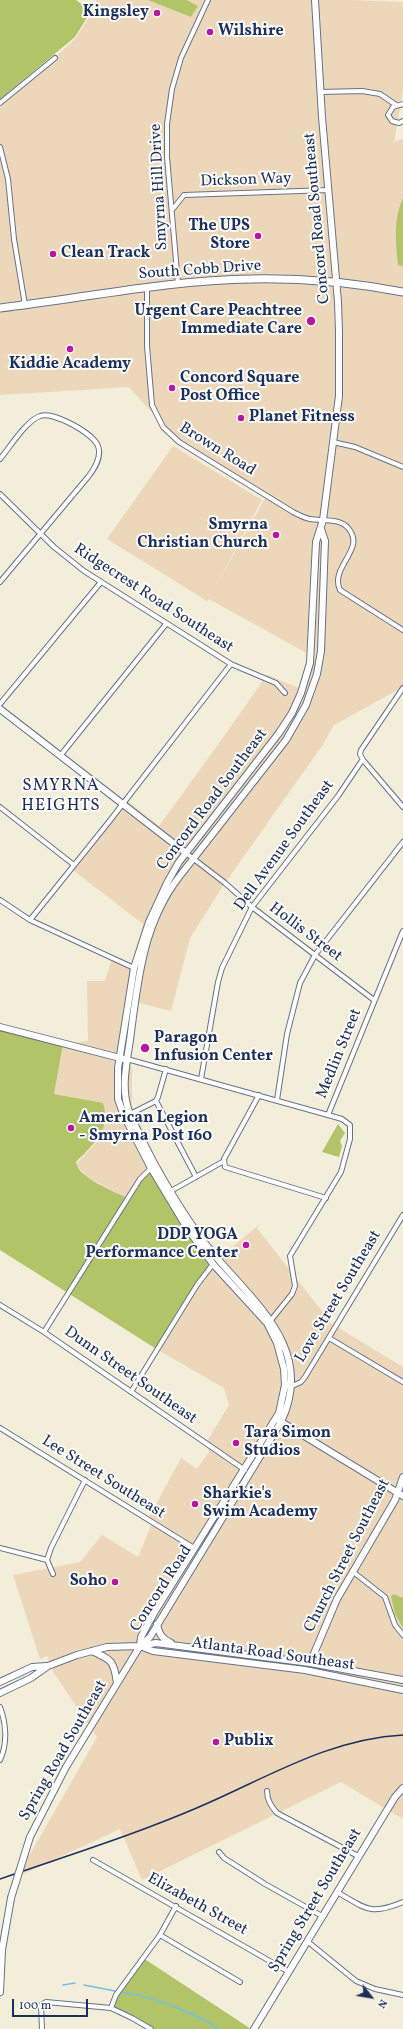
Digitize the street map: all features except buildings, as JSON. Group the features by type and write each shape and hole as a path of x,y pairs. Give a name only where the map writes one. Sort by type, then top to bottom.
{"main road":[{"name":"Concord Road Southeast","path":"278,1421 285,1386 284,1370 277,1343 267,1323 213,1264 178,1214 151,1168 120,1108 117,1088 120,1058 134,968 153,911 170,878 186,853 279,733 292,712 301,693 312,655 316,542 323,520 340,384 337,282 320,92 315,0"},
{"name":"South Cobb Drive","path":"0,308 178,284 252,279 337,282 403,292"},
{"name":"Concord Road Southeast","path":"278,1421 288,1404 290,1387 288,1358 279,1335 271,1320 208,1248 171,1191 130,1114 125,1090 127,1059 136,986 148,938 168,891 286,740 302,714 310,697 317,674 322,642 325,541 321,529"},
{"path":"0,709 186,853"},
{"path":"0,1027 127,1059"},
{"path":"278,1421 400,1494"},
{"name":"Concord Road","path":"140,1646 141,1637 194,1548 278,1421"},
{"name":"Concord Road","path":"140,1646 150,1637 278,1421"},
{"name":"Church Street Southeast","path":"310,1663 337,1599 352,1571 400,1494 403,1477"},
{"path":"157,1624 164,1640 176,1645"},
{"name":"Atlanta Road Southeast","path":"0,1682 32,1667 48,1666 92,1651 119,1646 140,1646 156,1643 310,1663 403,1680"},
{"name":"Atlanta Road Southeast","path":"140,1646 153,1651 308,1671 403,1690"},
{"name":"Spring Road Southeast","path":"0,1992 2,1950 11,1898 30,1837 54,1788 140,1646"},
{"path":"92,1651 106,1657 115,1667 117,1683"},
{"name":"Atlanta Road Southeast","path":"0,1693 31,1678 48,1666"},
{"name":"Spring Street Southeast","path":"254,2029 358,1856 402,1791"}],"street":[{"name":"Smyrna Hill Drive","path":"178,284 166,139 168,109 182,58 208,0"},
{"path":"0,103 55,58"},
{"path":"320,92 362,91 380,94 396,105"},
{"path":"403,104 396,105 391,108 388,115 391,120 396,123 403,121"},
{"path":"0,147 8,180 14,239 25,305"},
{"name":"Dickson Way","path":"172,211 184,195 329,190"},
{"name":"Brown Road","path":"147,288 147,346 150,392 155,413 163,427 179,442 293,512 309,519 342,523 352,534 354,545 337,575 340,590 403,630"},
{"path":"0,459 32,421 42,415 54,416 87,434 97,444 99,455 93,471 0,582"},
{"path":"333,442 351,446 403,467"},
{"name":"Ridgecrest Road Southeast","path":"0,494 40,534 69,560 166,624 231,664 276,684 285,693"},
{"path":"0,704 101,582"},
{"path":"60,756 166,624"},
{"path":"30,920 123,804 231,664"},
{"name":"Dell Avenue Southeast","path":"201,1079 218,982 222,968 252,908 338,796 363,760 360,754 361,750 403,688"},
{"path":"363,760 403,807"},
{"path":"0,807 74,865"},
{"path":"277,1100 287,1034 300,983 315,955 403,842"},
{"name":"Hollis Street","path":"186,853 225,883 252,908 374,1000"},
{"path":"0,900 30,920 134,968"},
{"name":"Medlin Street","path":"271,1320 294,1290 296,1280 290,1263 292,1253 337,1181 345,1162 351,1130 350,1125 328,1115 403,931"},
{"path":"127,1059 328,1115"},
{"path":"130,1114 156,1101 166,1069"},
{"path":"171,1191 224,1161 259,1095"},
{"path":"156,1101 196,1177"},
{"path":"224,1161 225,1167 228,1169 326,1198"},
{"path":"44,1332 140,1179 151,1168"},
{"name":"Love Street Southeast","path":"290,1387 301,1382 403,1215"},
{"path":"131,1392 201,1278 213,1264"},
{"name":"Dunn Street Southeast","path":"0,1305 44,1332 245,1470"},
{"path":"328,1338 403,1382"},
{"name":"Lee Street Southeast","path":"0,1428 194,1548"},
{"path":"53,1574 47,1560 51,1548 85,1480"},
{"path":"0,1548 47,1560"},
{"path":"352,1571 385,1597 395,1625 403,1635"},
{"name":"Church Street Southeast","path":"308,1671 310,1663"},
{"path":"0,1707 5,1731 4,1748 0,1760"},
{"path":"267,1790 267,1796 270,1804 277,1813 358,1856"},
{"path":"219,1852 224,1858 259,1880 322,1916"},
{"name":"Elizabeth Street","path":"93,1860 176,1906 288,1972"},
{"path":"337,1892 365,1908 372,1910 388,1908 403,1902"},
{"path":"111,2008 116,1994 160,1935 176,1906"},
{"path":"160,1935 240,1982"},
{"path":"307,1941 356,1981 375,1989 403,1995"},
{"path":"42,2029 41,2005 43,2003 71,2003 111,2008 150,2029"}],"shaded area":[{"path":"96,0 350,0 403,2 403,90 394,142 403,139 403,687 334,725 322,746 225,883 190,938 171,1011 132,1001 123,1058 132,1067 132,1105 155,1157 215,1261 260,1224 257,1228 332,1324 403,1367 403,1819 341,1782 142,1880 120,1829 17,1877 97,1737 54,1673 47,1656 40,1659 13,1575 80,1562 102,1535 138,1557 151,1526 148,1519 181,1458 197,1469 209,1452 206,1443 229,1405 224,1388 158,1350 127,1198 87,1177 76,1164 96,1143 107,1115 103,1104 54,1094 63,1044 88,1041 87,981 105,981 113,955 132,963 143,924 69,867 126,800 159,826 267,675 304,690 312,656 209,599 207,601 107,539 173,446 262,500 212,593 268,493 175,438 129,387 0,395 0,107 76,38 93,11"}],"green space":[{"path":"0,0 76,0 91,11 75,37 0,99"},
{"path":"148,0 186,0 198,6 191,17"},
{"path":"403,198 403,266 398,265 396,223"},
{"path":"0,1027 63,1044 54,1094 103,1103 105,1121 103,1129 94,1143 76,1162 78,1168 90,1179 127,1198 140,1179 153,1167 215,1261 207,1269 158,1350 0,1250"},
{"path":"338,1124 345,1133 340,1141 342,1146 339,1157 322,1152"},
{"path":"394,1594 403,1598 403,1628 395,1614 391,1596"},
{"path":"143,1958 251,2029 151,2029 111,2008 112,2003"}],"waterway":[{"path":"63,1985 75,1983"},
{"path":"84,1985 115,1991"},
{"path":"121,1992 143,1996 163,2002 203,2019 218,2029"}],"railway":[{"path":"0,1879 125,1836 174,1817 323,1752 375,1738 403,1735"}],"place":[{"name":"Kingsley","path":"157,13"},
{"name":"Wilshire","path":"210,32"},
{"name":"The UPS Store","path":"258,236"},
{"name":"Clean Track","path":"53,254"},
{"name":"Urgent Care Peachtree Immediate Care","path":"311,321"},
{"name":"Kiddie Academy","path":"70,349"},
{"name":"Concord Square Post Office","path":"172,388"},
{"name":"Planet Fitness","path":"241,418"},
{"name":"Smyrna Christian Church","path":"276,535"},
{"name":"Paragon Infusion Center","path":"145,1048"},
{"name":"American Legion - Smyrna Post 160","path":"71,1128"},
{"name":"DDP YOGA Performance Center","path":"246,1245"},
{"name":"Tara Simon Studios","path":"236,1443"},
{"name":"Sharkie's Swim Academy","path":"195,1504"},
{"name":"Soho","path":"115,1582"},
{"name":"Publix","path":"216,1742"}],"district":[{"name":"SMYRNA HEIGHTS","path":"61,797"}]}
